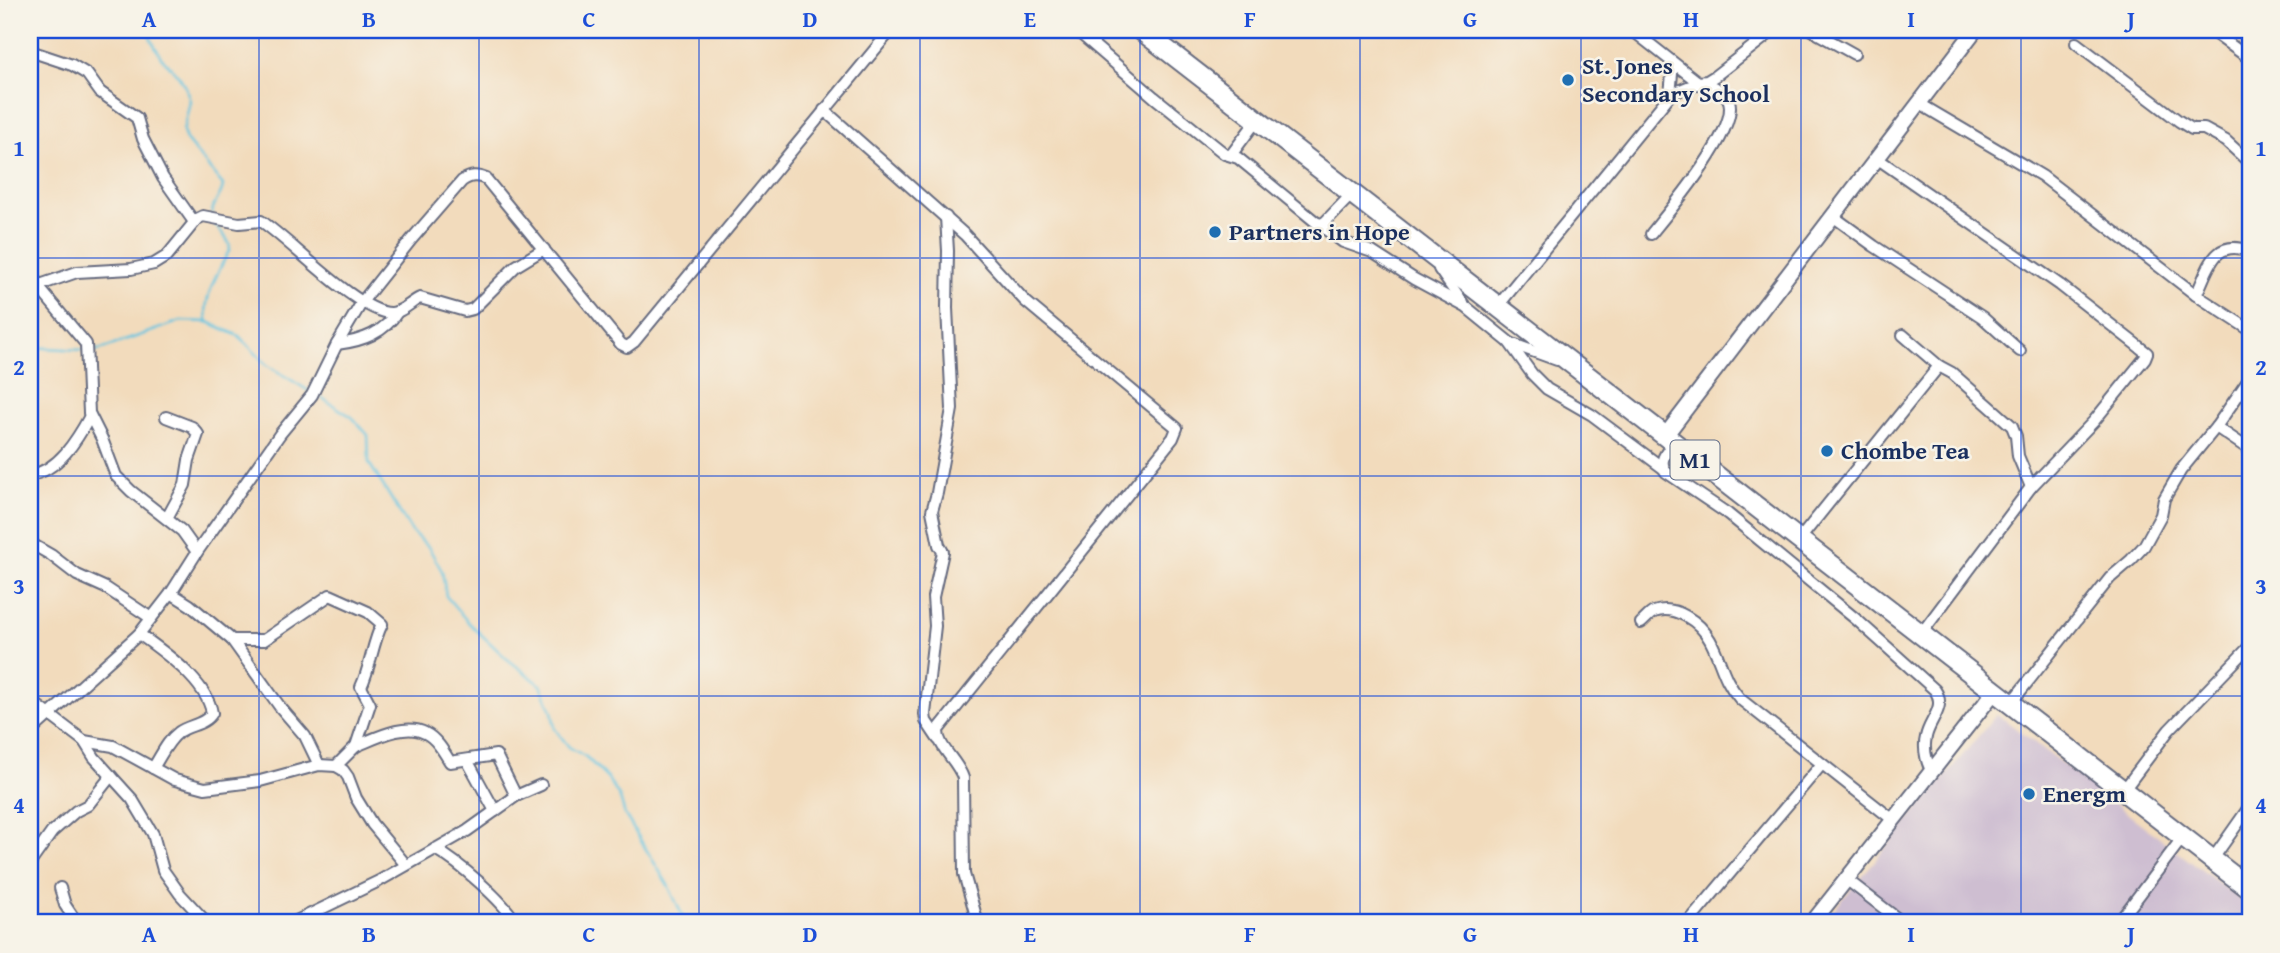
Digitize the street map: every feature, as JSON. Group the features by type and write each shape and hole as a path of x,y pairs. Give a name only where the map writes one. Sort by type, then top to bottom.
{"highway":[{"name":"M1","path":"1141,30 2250,889"}],"street":[{"path":"30,732 139,634 152,618 280,434 312,395 337,344 362,302 462,181 470,176 486,179 621,344 627,347 634,342 891,30"},
{"path":"1076,30 1164,106 1343,242 1373,253 1466,307 1509,342 1532,374 1547,389 1592,415 1620,439 1728,514 1936,690 1940,703 1925,740 1926,760 1931,771"},
{"path":"1632,30 1698,82 1715,87 1729,99 1728,119 1723,132 1692,181 1651,234"},
{"path":"1497,307 1670,95 1715,76 1774,30"},
{"path":"1811,30 1854,54"},
{"path":"1663,468 1663,457 1669,440 1760,309 1834,217 1975,30"},
{"path":"2210,30 2250,60"},
{"path":"2076,43 2179,121 2192,129 2204,129 2226,141 2250,163"},
{"path":"30,51 72,65 87,74 100,92 137,118 143,139 163,178 194,222"},
{"path":"1670,95 1673,63"},
{"path":"1920,104 2042,176 2196,295 2250,330"},
{"path":"824,110 965,235 1025,301 1177,428 1173,438 938,730 938,738"},
{"path":"1231,155 1257,120"},
{"path":"1878,159 2060,285 2147,353 2094,421 2031,486 1921,634"},
{"path":"1317,223 1326,221 1352,194"},
{"path":"197,552 189,538 116,476 90,416 86,344 33,281 77,272 131,269 154,264 167,256 194,222 203,216 239,223 261,221 362,302 388,313 398,311 421,298 465,312 473,309 516,266 544,248"},
{"path":"946,217 952,409 932,511 943,552 933,597 935,626 925,713 926,720 958,765 963,778 964,874 978,923"},
{"path":"1834,217 1982,317 2020,351"},
{"path":"2196,295 2216,255 2225,248 2235,246 2250,251"},
{"path":"1421,248 1450,282 1466,307"},
{"path":"337,344 376,334 388,326 398,311"},
{"path":"1903,335 1939,366 1952,373 2012,426 2018,456 2031,486"},
{"path":"1509,342 1548,356 1584,374"},
{"path":"1799,540 1939,366"},
{"path":"2011,703 2110,578 2144,546 2161,515 2164,499 2181,470 2216,427 2250,378"},
{"path":"30,474 44,472 52,466 79,437 90,416"},
{"path":"166,417 192,427 198,434 189,460 185,485 167,518"},
{"path":"2216,427 2250,450"},
{"path":"30,543 77,575 106,588 152,618"},
{"path":"171,593 232,640 280,707 305,736 319,765"},
{"path":"232,640 264,640 330,595 368,612 382,624 374,640 372,661 361,687 370,704 356,747"},
{"path":"1641,623 1653,612 1672,611 1698,625 1710,640 1727,681 1740,699 1892,819"},
{"path":"139,634 165,652 192,678 205,696 212,713 207,719 190,726 169,741 153,768"},
{"path":"2123,791 2169,730 2250,646"},
{"path":"1812,923 1995,691"},
{"path":"30,700 84,741 132,799 146,819 158,844 158,858 170,882 207,923"},
{"path":"337,766 356,747 385,734 413,730 425,733 439,746 450,762 496,755 516,796"},
{"path":"84,741 113,746 184,784 205,788 260,781 319,765 337,766 348,777 356,798 372,824 406,865"},
{"path":"467,760 495,811"},
{"path":"1688,923 1822,764"},
{"path":"30,863 51,832 76,811 88,805 111,776"},
{"path":"292,923 347,898 467,831 516,796 541,785"},
{"path":"2212,860 2250,806"},
{"path":"2118,923 2183,837"},
{"path":"435,849 474,879 506,909 516,923"},
{"path":"1846,879 1903,923"},
{"path":"60,888 65,905 77,923"}],"shaded area":[{"path":"1997,714 2250,907 2250,923 1823,923"}],"waterway":[{"path":"146,30 161,57 186,88 190,101 183,131 186,140 223,185 212,214"},
{"path":"208,322 206,314 209,295 230,249 228,241 213,221"},
{"path":"89,350 99,350 181,321 208,322 239,336 267,365 309,391"},
{"path":"30,347 82,350"},
{"path":"322,398 352,417 368,435 369,463 412,532 429,548 442,571 446,596 468,622 506,658 541,685 552,711 555,729 569,747 586,757 608,779 620,798 625,815 668,885 686,923"}],"place":[{"name":"St. Jones Secondary School","path":"1568,80"},
{"name":"Partners in Hope","path":"1215,232"},
{"name":"Chombe Tea","path":"1827,451"},
{"name":"Energm","path":"2029,794"}]}
